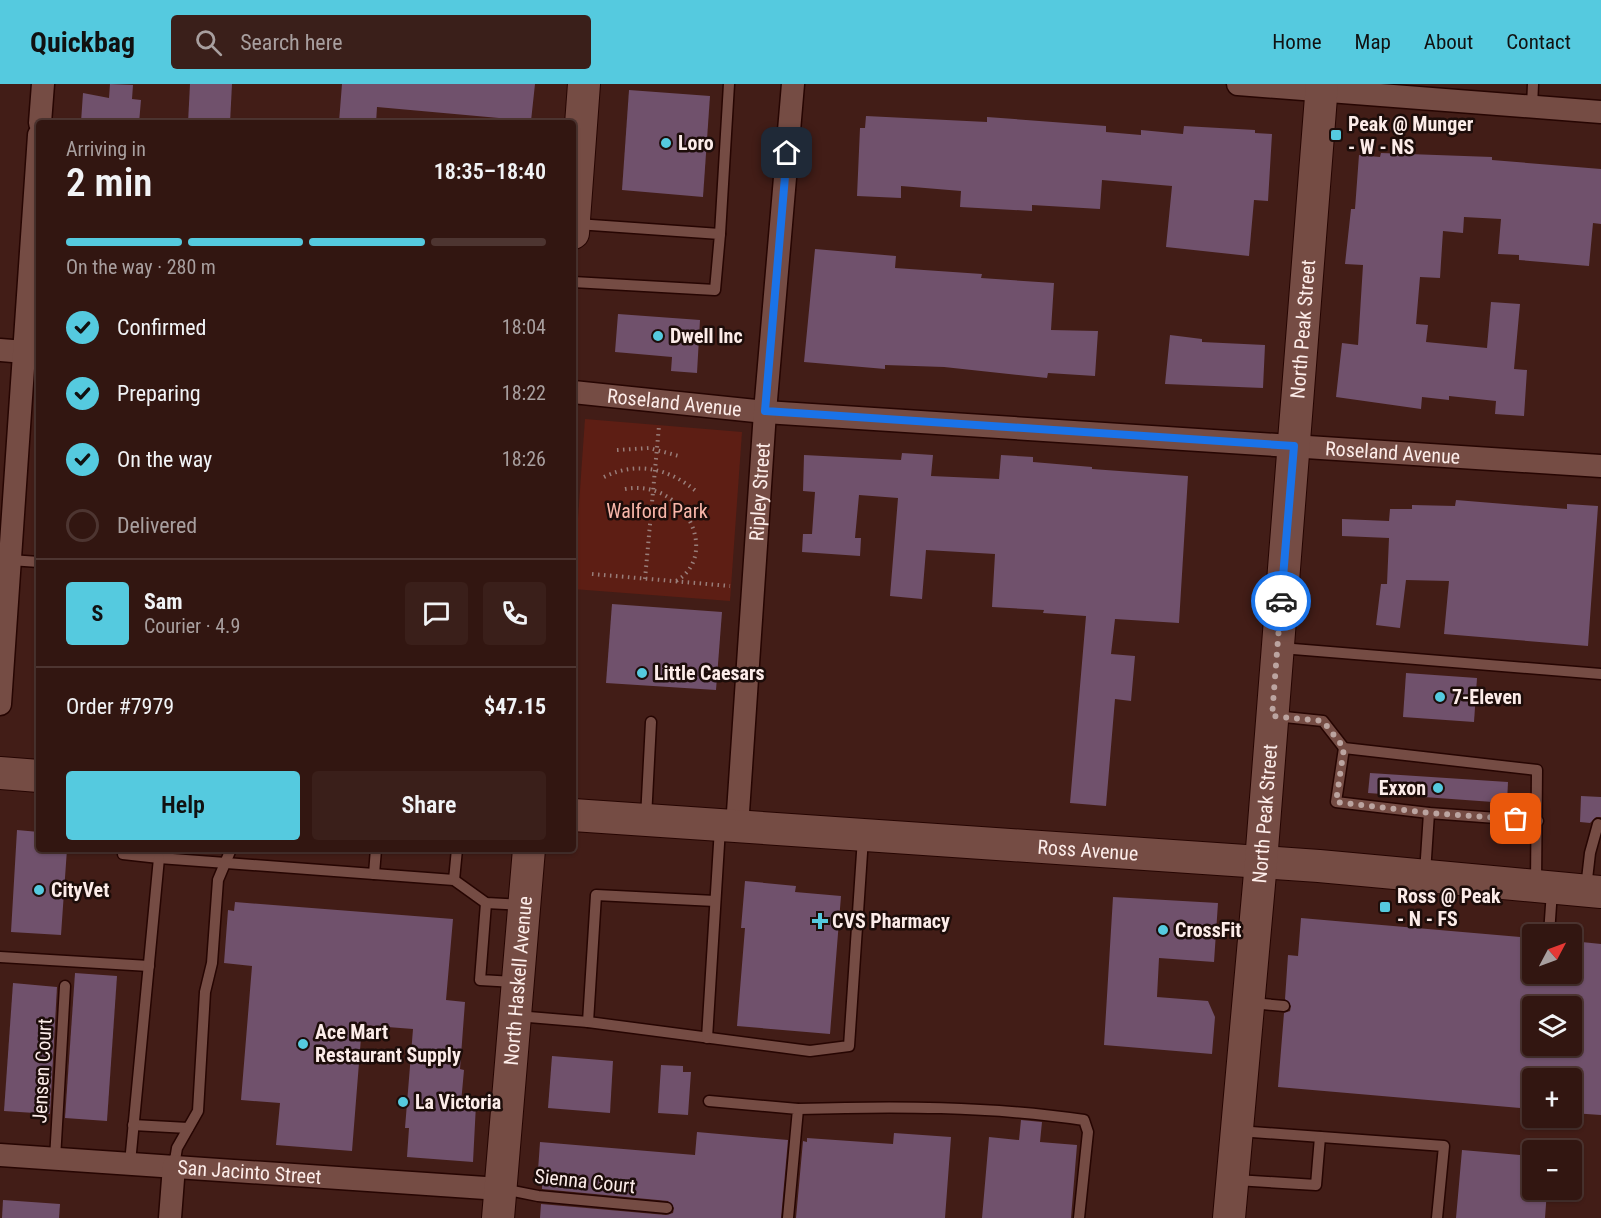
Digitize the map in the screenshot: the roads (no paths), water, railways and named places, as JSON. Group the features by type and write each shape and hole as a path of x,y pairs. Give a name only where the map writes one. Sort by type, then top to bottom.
{"main road":[{"path":"576,189 584,84"},
{"name":"North Peak Street","path":"1229,1218 1262,862 1322,87"},
{"path":"0,773 36,776"},
{"name":"Ross Avenue","path":"576,815 1262,862 1594,892"},
{"name":"North Haskell Avenue","path":"499,1203 529,852"}],"street":[{"path":"40,120 43,84"},
{"name":"Ripley Street","path":"728,826 793,84"},
{"path":"1238,84 1322,87 1601,112"},
{"path":"0,704 10,560 31,352 36,216"},
{"path":"0,350 31,352"},
{"name":"Roseland Avenue","path":"576,392 765,411 1601,466"},
{"name":"San Jacinto Street","path":"0,1155 174,1166 499,1203"},
{"path":"170,1218 174,1166"}],"lane":[{"path":"576,282 715,290 729,84"},
{"path":"1532,107 1533,84"},
{"path":"576,228 720,234"},
{"path":"10,560 36,562"},
{"path":"1277,647 1601,675"},
{"path":"1272,716 1323,721 1344,748 1537,770 1538,821 1548,924"},
{"path":"646,821 651,722"},
{"path":"1344,748 1336,802 1430,813 1538,821"},
{"path":"1425,876 1430,813"},
{"path":"1594,892 1590,853 1598,824"},
{"path":"707,1038 716,901 728,826"},
{"path":"514,1016 588,1022 810,1051 849,1046 863,834"},
{"path":"123,852 123,854 159,858 454,880 486,903 524,905"},
{"path":"174,1166 177,1148 198,1111 205,992 212,963 218,880 230,852"},
{"path":"374,874 376,852"},
{"path":"454,880 457,852"},
{"path":"130,1163 159,858"},
{"path":"588,1022 596,895 716,901"},
{"path":"486,903 480,980 516,982"},
{"path":"0,957 149,966"},
{"name":"Jensen Court","path":"56,1159 65,986"},
{"path":"1249,1003 1284,1006"},
{"path":"709,1101 798,1109 851,1107 1018,1110 1084,1120 1088,1132 1079,1218"},
{"path":"788,1218 798,1109"},
{"path":"133,1125 188,1128"},
{"path":"1238,1131 1444,1146 1437,1218"},
{"path":"1232,1180 1316,1185 1320,1137"},
{"name":"Sienna Court","path":"499,1203 538,1196 667,1208"}],"place":[{"name":"Peak @ Munger - W - NS","path":"1336,135"},
{"name":"Loro","path":"666,143"},
{"name":"Dwell Inc","path":"658,336"},
{"name":"Little Caesars","path":"642,673"},
{"name":"7-Eleven","path":"1440,697"},
{"name":"Exxon","path":"1438,788"},
{"name":"CityVet","path":"39,890"},
{"name":"Ross @ Peak - N - FS","path":"1385,907"},
{"name":"CVS Pharmacy","path":"820,921"},
{"name":"CrossFit","path":"1163,930"},
{"name":"Ace Mart Restaurant Supply","path":"303,1044"},
{"name":"La Victoria","path":"403,1102"}],"park label":[{"name":"Walford Park","path":"657,511"}]}
